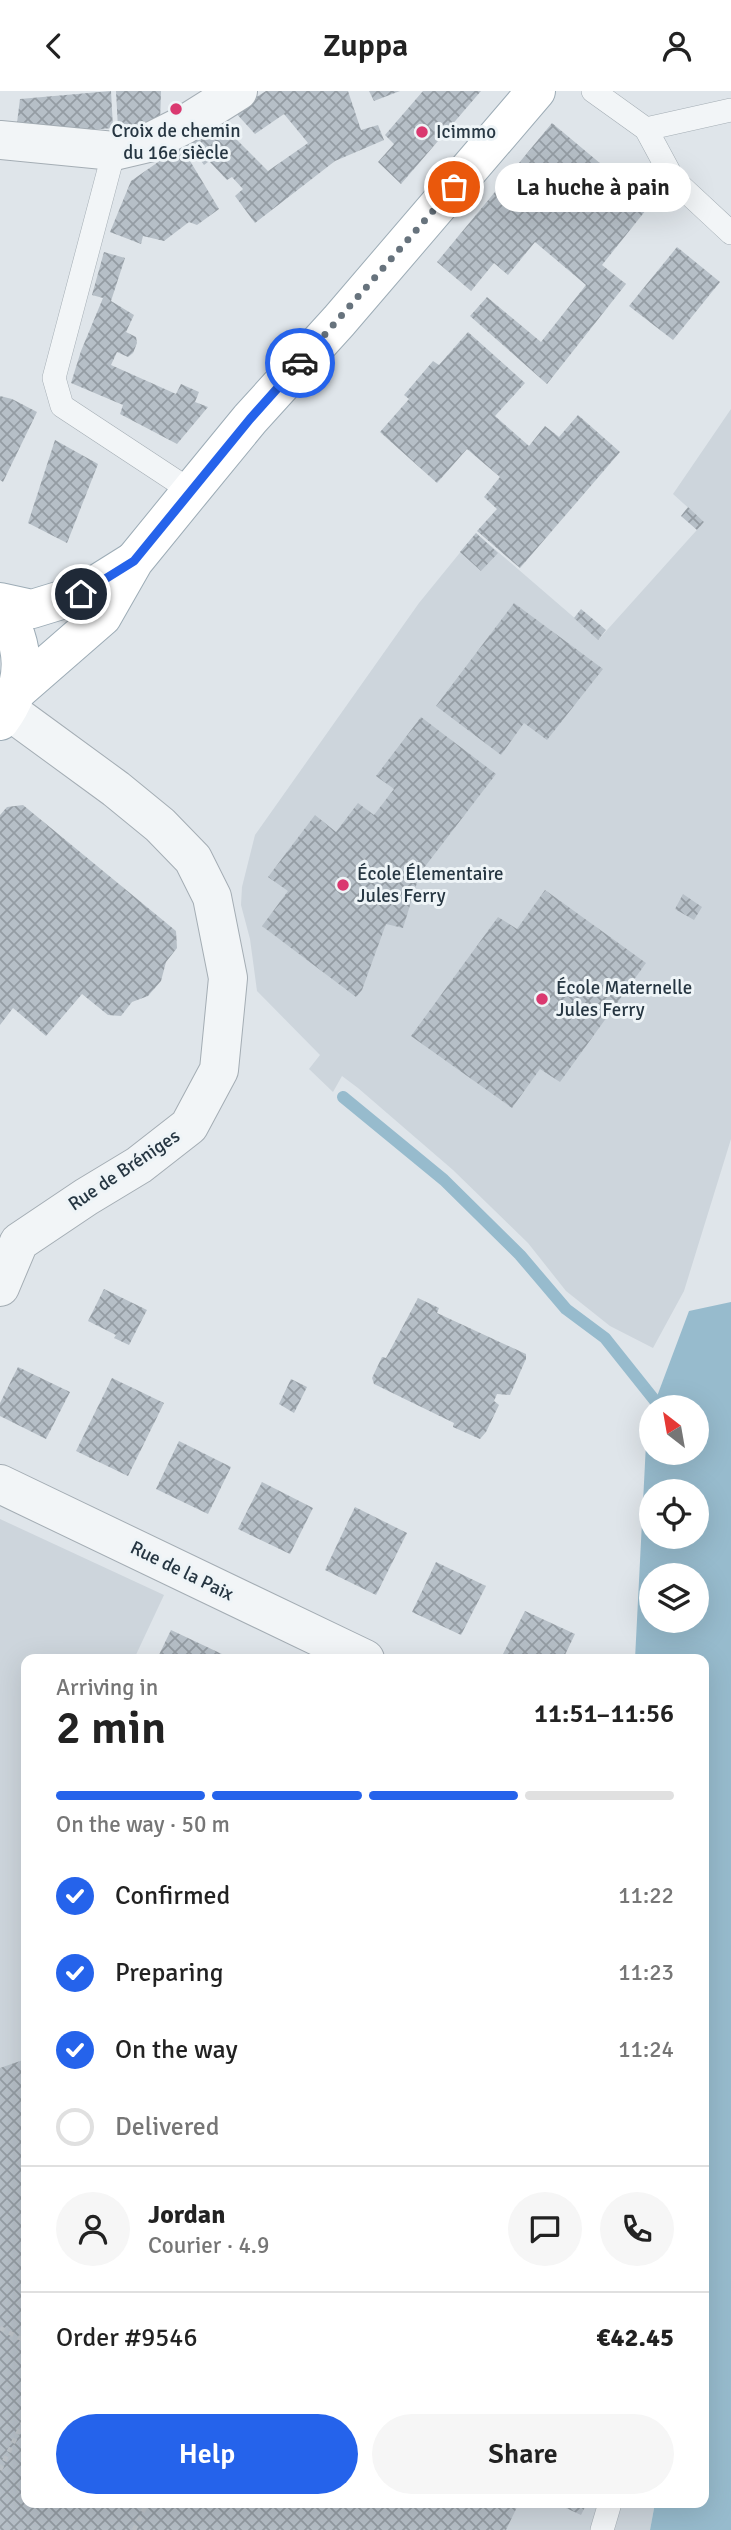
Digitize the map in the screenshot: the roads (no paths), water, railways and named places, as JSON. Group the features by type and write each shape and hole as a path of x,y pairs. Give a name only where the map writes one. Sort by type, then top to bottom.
{"main road":[{"path":"8,707 102,617 134,561 250,419 339,321 536,91"},
{"path":"0,603 32,609 81,594 134,561"},
{"path":"0,603 19,644 21,668 8,707"}],"street":[{"path":"0,140 114,151 148,143 200,102 238,91"},
{"name":"Rue de Bréniges","path":"0,1287 19,1242 139,1165 189,1126 219,1070 228,978 212,897 193,859 160,825 125,796 8,707"},
{"name":"Rue de la Paix","path":"0,1483 355,1654"}],"lane":[{"path":"593,91 646,129 673,179 731,233"},
{"path":"646,129 731,110"},
{"path":"114,151 54,378 62,406 191,491"},
{"path":"602,2530 609,2508"}],"water":[{"path":"731,1302 731,2530 650,2530 654,2508 709,2508 709,1654 635,1654 639,1581 639,1633 709,1633 709,1563 640,1563 641,1549 709,1549 709,1479 644,1479 645,1465 709,1465 709,1395 658,1395 689,1311"}],"waterway":[{"path":"343,1097 444,1180 520,1255 566,1309 605,1338 650,1395"}],"place":[{"name":"Croix de chemin du 16e siècle","path":"176,109"},
{"name":"Icimmo","path":"422,132"},
{"name":"La huche à pain","path":"454,187"},
{"name":"École Élementaire Jules Ferry","path":"343,885"},
{"name":"École Maternelle Jules Ferry","path":"542,999"}]}
